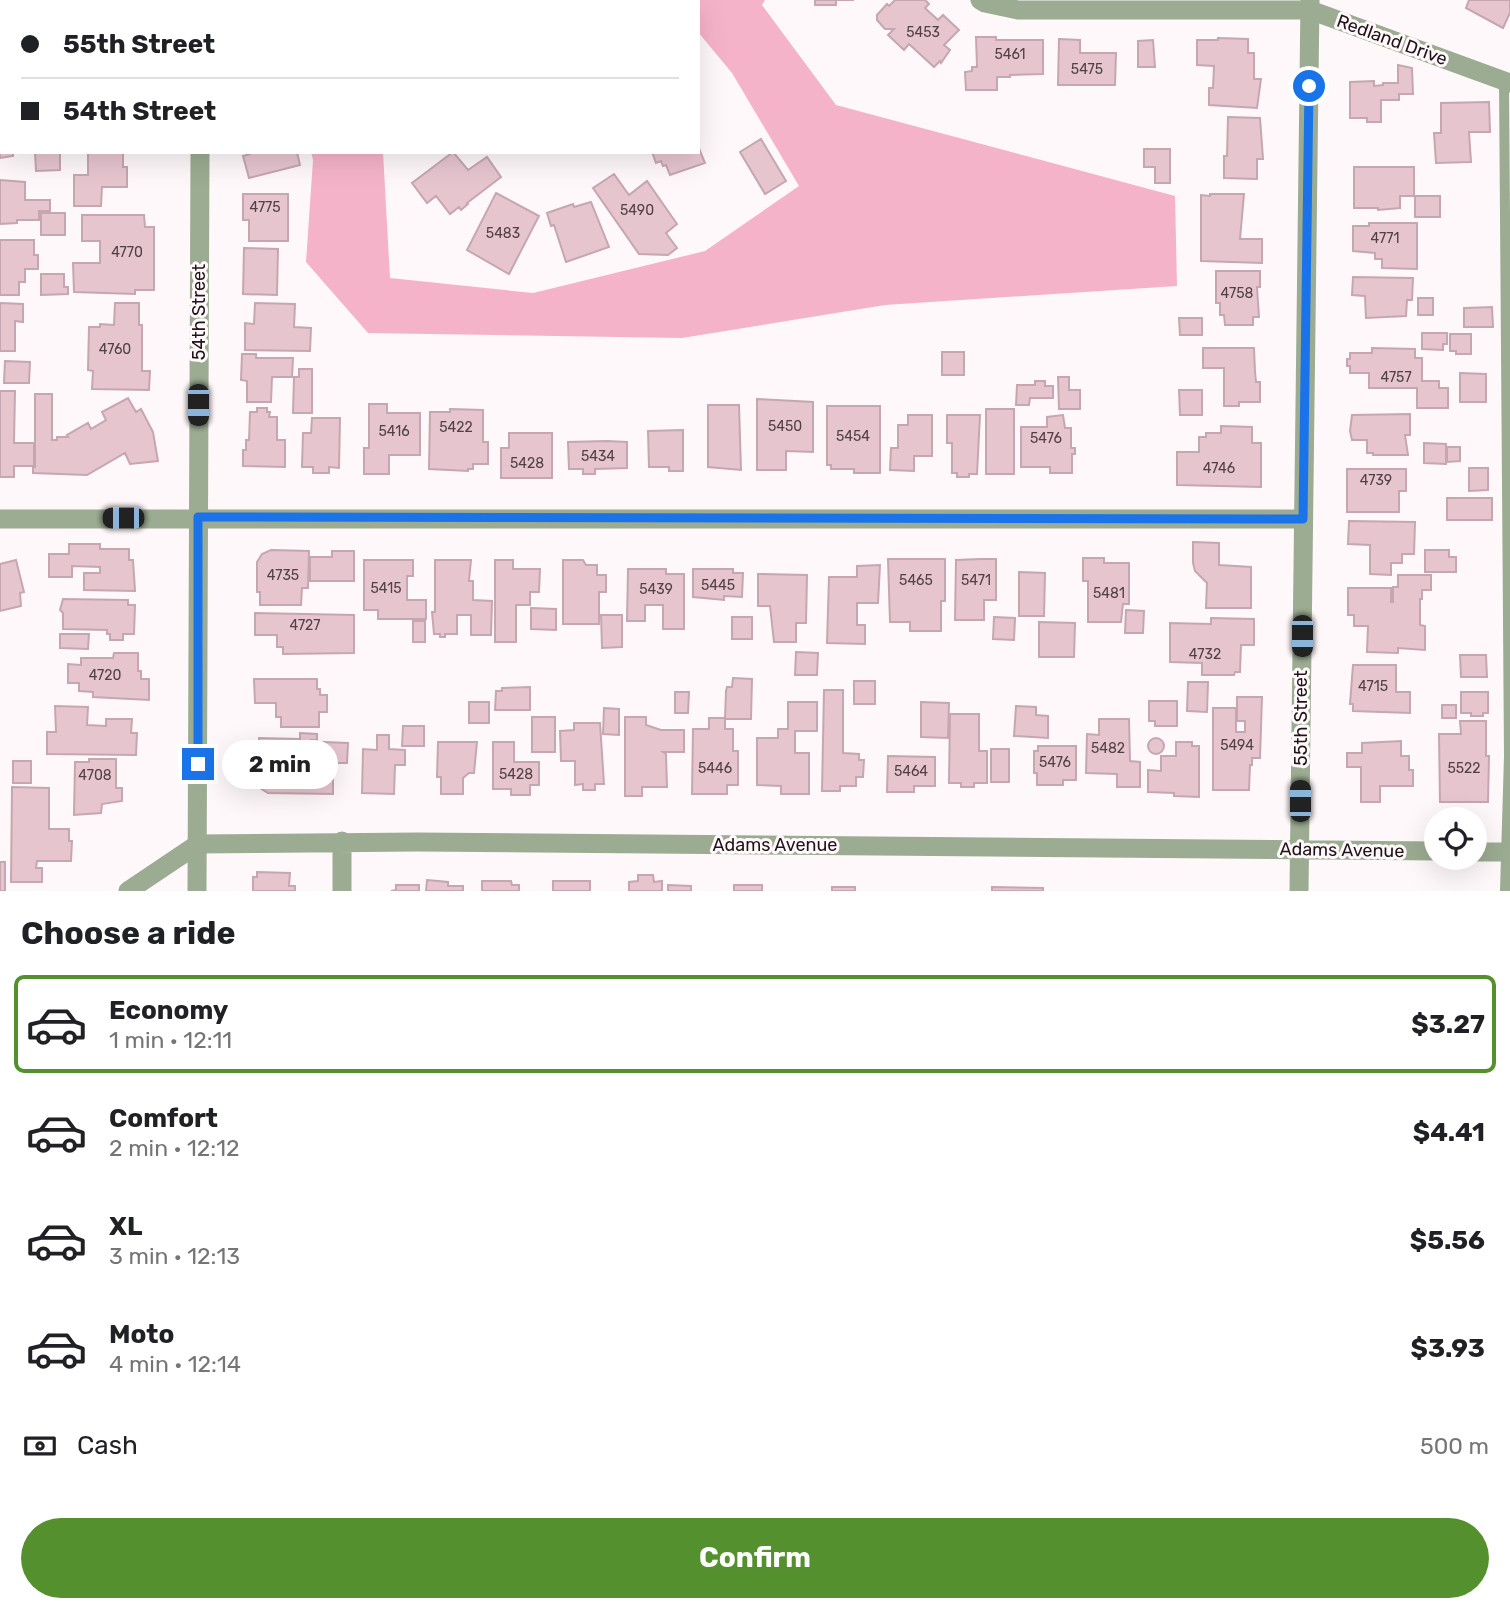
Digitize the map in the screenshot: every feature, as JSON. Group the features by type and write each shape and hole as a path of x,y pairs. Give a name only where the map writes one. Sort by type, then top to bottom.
{"street":[{"name":"Redland Drive","path":"980,0 1018,10 1310,5 1507,82"},
{"name":"55th Street","path":"1299,891 1310,5"},
{"name":"54th Street","path":"197,891 200,154"},
{"path":"0,519 1303,519"},
{"path":"342,841 342,891"},
{"name":"Adams Avenue","path":"198,844 342,841 1424,851"},
{"path":"128,891 198,844"},
{"path":"1487,852 1508,852"}],"lane":[{"path":"1505,891 1509,756 1507,82"}],"shaded area":[{"path":"700,0 765,0 762,5 836,105 1175,196 1177,286 885,305 682,338 368,333 306,262 312,154 383,154 390,278 533,293 705,251 799,186 732,73 700,34"}],"building":[{"path":"815,0 836,0 836,5 815,5"},
{"path":"895,0 925,0 929,4 925,8 938,20 943,15 959,30 944,45 950,50 941,63 940,61 934,67 909,44 904,50 888,35 894,29 885,29 877,20 877,15"},
{"path":"1469,0 1510,0 1510,13 1503,28 1466,8"},
{"path":"976,37 996,37 996,40 1043,40 1043,74 997,77 997,90 966,90 965,72 977,67"},
{"path":"1059,39 1080,40 1080,53 1116,53 1115,85 1058,85"},
{"path":"1248,39 1248,53 1254,53 1254,79 1261,79 1257,108 1209,105 1209,88 1213,88 1214,66 1197,65 1197,40"},
{"path":"1153,40 1155,67 1138,67 1138,41"},
{"path":"1398,65 1412,68 1413,94 1399,94 1399,100 1381,100 1381,122 1367,122 1367,118 1350,118 1350,82 1374,81 1374,86 1398,83"},
{"path":"1489,102 1490,132 1469,132 1471,162 1436,163 1434,133 1441,133 1441,103"},
{"path":"1228,117 1260,118 1263,159 1257,159 1257,179 1224,178"},
{"path":"761,139 786,181 765,194 740,152"},
{"path":"1144,149 1170,149 1170,183 1155,183 1155,167 1144,167"},
{"path":"700,151 705,163 670,175 666,165 663,166 661,161 656,163 653,154 700,154"},
{"path":"0,154 13,154 13,156 0,158"},
{"path":"35,154 60,154 60,170 36,171"},
{"path":"88,154 123,154 123,167 127,167 127,187 102,187 101,206 74,206 74,175 88,175"},
{"path":"297,154 300,165 249,178 243,156"},
{"path":"450,154 455,154 468,170 487,157 501,177 461,210 459,207 450,214 436,196 427,203 412,183"},
{"path":"1354,167 1414,167 1414,196 1400,196 1400,208 1354,208"},
{"path":"614,174 629,195 647,181 677,224 666,233 677,248 668,255 639,254 593,188"},
{"path":"0,180 25,182 25,200 50,200 50,211 39,211 39,220 17,220 17,223 0,224"},
{"path":"496,193 539,216 509,274 467,250"},
{"path":"243,194 288,194 288,241 249,241 249,220 243,220"},
{"path":"1244,194 1240,239 1262,239 1262,263 1201,261 1201,195"},
{"path":"1415,196 1440,196 1440,217 1415,217"},
{"path":"591,202 609,247 566,262 554,225 551,226 547,213 573,204 574,207"},
{"path":"41,213 65,213 65,235 41,235"},
{"path":"82,215 144,215 145,227 154,227 154,290 135,290 135,294 74,292 73,263 100,263 100,241 82,241"},
{"path":"1369,223 1417,223 1417,269 1382,268 1382,259 1375,259 1375,253 1353,251 1353,226 1369,226"},
{"path":"0,240 34,240 38,269 25,269 25,282 19,282 19,295 0,295"},
{"path":"244,248 278,249 277,295 243,294"},
{"path":"1216,271 1260,271 1260,287 1257,287 1259,317 1253,317 1253,325 1225,325 1224,315 1220,315 1220,303 1216,303"},
{"path":"41,274 64,274 64,287 68,287 68,294 41,295"},
{"path":"1353,277 1413,278 1412,300 1407,300 1406,316 1366,318 1365,296 1352,295"},
{"path":"1418,298 1433,298 1433,315 1418,315"},
{"path":"0,303 23,304 23,322 15,321 15,351 0,351"},
{"path":"115,303 139,303 142,371 150,371 149,390 92,389 93,371 88,370 89,327 100,327 100,324 114,325"},
{"path":"255,303 295,304 294,327 311,328 310,351 245,350 245,323 254,324"},
{"path":"1492,307 1493,327 1464,327 1464,308"},
{"path":"1179,318 1202,318 1202,335 1180,335"},
{"path":"1422,333 1447,333 1447,344 1443,344 1443,350 1422,349"},
{"path":"1450,334 1471,334 1471,354 1456,354 1456,351 1450,351"},
{"path":"1203,348 1254,348 1256,382 1260,382 1260,402 1239,402 1239,406 1224,406 1224,368 1203,368"},
{"path":"1372,348 1415,349 1415,358 1422,358 1422,381 1439,381 1439,388 1448,388 1448,408 1417,408 1417,388 1369,388 1369,373 1350,373 1347,359 1350,359 1350,353 1372,353"},
{"path":"942,352 964,352 964,375 942,375"},
{"path":"242,354 256,354 256,358 293,358 292,377 272,377 271,402 247,402 247,381 241,380"},
{"path":"5,361 30,362 29,383 4,383"},
{"path":"299,369 312,369 312,413 293,413 294,377 299,377"},
{"path":"1460,373 1486,374 1486,402 1460,402"},
{"path":"1058,377 1069,377 1069,390 1080,390 1080,409 1059,409"},
{"path":"1035,381 1045,381 1045,386 1053,386 1053,398 1030,398 1029,405 1016,405 1017,385 1035,385"},
{"path":"1179,390 1202,390 1202,415 1180,415"},
{"path":"0,391 15,391 14,443 34,443 34,466 14,466 14,477 0,477"},
{"path":"35,394 52,394 52,440 68,437 67,435 88,423 91,429 106,420 102,412 128,398 136,412 141,409 153,432 158,461 130,464 125,453 87,475 33,473"},
{"path":"757,399 813,402 813,452 786,451 786,470 757,470"},
{"path":"369,404 387,404 387,413 420,413 420,455 389,455 389,474 364,474 364,448 369,448"},
{"path":"708,405 739,405 741,470 708,467"},
{"path":"827,406 880,406 880,473 854,473 854,469 831,469 831,465 827,465"},
{"path":"257,408 267,408 269,417 277,417 277,440 285,440 285,467 243,466 243,450 246,450 246,440 249,440 250,412 257,412"},
{"path":"450,409 483,410 483,442 488,442 488,464 473,464 473,469 468,471 429,469 430,412 450,412"},
{"path":"986,409 1014,409 1014,474 986,474"},
{"path":"1410,414 1410,435 1405,435 1408,455 1373,455 1367,453 1367,440 1352,440 1352,415"},
{"path":"908,415 932,415 932,456 914,456 914,471 890,470 891,448 898,448 898,425 908,425"},
{"path":"947,415 980,415 977,474 957,477 957,473 952,473 952,443 947,443"},
{"path":"1063,415 1065,428 1071,428 1071,448 1075,448 1075,454 1072,454 1072,473 1050,473 1050,467 1021,467 1021,427 1047,427 1047,417"},
{"path":"312,418 340,418 339,468 329,467 329,473 313,473 313,467 302,467 303,433 311,433"},
{"path":"1221,426 1252,427 1252,443 1261,443 1261,487 1177,485 1177,452 1199,452 1199,437 1206,437 1206,433 1221,433"},
{"path":"683,430 683,471 669,471 669,467 649,467 648,431"},
{"path":"509,433 552,433 552,478 501,478 501,448 509,448"},
{"path":"568,442 627,442 627,468 595,469 595,474 583,474 583,469 569,469"},
{"path":"1424,443 1446,444 1446,464 1424,463"},
{"path":"1447,447 1460,447 1460,461 1447,462"},
{"path":"1469,468 1488,468 1488,490 1469,491"},
{"path":"1347,469 1406,469 1406,491 1399,491 1399,512 1347,512"},
{"path":"1447,498 1492,498 1492,520 1447,520"},
{"path":"1349,521 1415,522 1414,554 1402,554 1402,563 1391,563 1391,575 1370,574 1370,545 1348,544"},
{"path":"1193,542 1219,543 1219,565 1251,567 1251,608 1206,608 1207,583 1195,571"},
{"path":"69,544 100,544 100,549 129,549 129,560 133,560 135,591 84,590 84,573 100,573 100,567 72,566 72,577 49,577 49,554 69,554"},
{"path":"271,550 309,551 308,588 302,588 301,605 260,605 257,562 262,554"},
{"path":"1425,550 1449,550 1449,557 1456,557 1456,572 1425,572"},
{"path":"332,551 354,551 354,581 310,581 310,557 332,557"},
{"path":"1083,558 1104,558 1104,563 1129,563 1129,604 1123,604 1121,622 1088,622 1088,581 1083,581"},
{"path":"888,559 945,559 945,601 941,601 941,631 910,631 910,622 890,622"},
{"path":"996,559 996,600 984,600 984,620 955,620 956,560"},
{"path":"16,560 24,592 20,593 21,606 0,611 0,564"},
{"path":"364,560 413,560 413,576 407,576 407,600 426,600 426,619 378,619 378,610 364,610"},
{"path":"435,560 471,560 469,581 473,581 473,600 492,601 491,635 471,635 471,615 457,615 457,634 440,637 440,634 434,634 432,612 435,612"},
{"path":"495,560 513,560 513,569 540,569 539,592 530,592 530,605 516,605 516,642 495,642"},
{"path":"563,560 583,560 586,565 597,565 597,575 606,575 606,592 599,592 599,624 563,624"},
{"path":"880,565 878,603 857,603 857,625 865,625 865,644 827,643 829,577 857,577 857,566"},
{"path":"628,569 666,569 666,574 684,574 684,629 663,629 663,605 645,605 645,621 627,621"},
{"path":"693,569 733,569 733,573 743,573 742,597 724,596 724,600 693,597"},
{"path":"1019,572 1045,573 1044,616 1019,616"},
{"path":"758,574 807,575 806,623 796,623 796,642 774,642 770,606 758,606"},
{"path":"1398,575 1431,575 1431,590 1422,590 1420,599 1420,625 1425,626 1425,650 1398,648 1398,653 1367,652 1368,626 1354,626 1354,615 1348,615 1348,588 1391,588 1393,602 1393,587 1398,587"},
{"path":"63,599 128,600 128,605 135,605 134,634 123,634 123,640 110,640 107,630 63,629 63,613 60,610"},
{"path":"531,608 556,609 556,630 531,629"},
{"path":"1126,610 1144,611 1143,633 1125,633"},
{"path":"255,613 354,615 354,653 283,654 283,647 277,647 277,635 255,635"},
{"path":"601,615 622,615 622,647 602,648"},
{"path":"732,617 752,617 752,639 732,639"},
{"path":"994,617 1015,618 1014,640 993,639"},
{"path":"1211,618 1254,619 1254,645 1241,645 1240,672 1235,672 1234,675 1202,675 1202,663 1170,662 1170,623 1211,624"},
{"path":"413,621 425,621 425,642 413,642"},
{"path":"1039,622 1075,623 1074,657 1039,657"},
{"path":"60,634 89,634 88,649 60,648"},
{"path":"796,652 818,653 817,675 795,675"},
{"path":"114,653 138,653 141,679 149,679 149,700 93,697 93,692 79,691 79,683 68,683 68,664 81,665 81,658 113,658"},
{"path":"1460,655 1486,655 1487,677 1461,677"},
{"path":"1353,665 1396,665 1396,692 1410,692 1410,713 1353,711 1353,704 1350,704"},
{"path":"733,678 752,679 751,719 725,719 726,691 727,687 732,687"},
{"path":"254,679 317,679 320,695 327,695 327,712 319,712 319,727 281,727 281,717 276,717 276,703 255,703"},
{"path":"854,681 875,681 875,704 854,704"},
{"path":"1188,682 1208,682 1207,712 1187,711"},
{"path":"530,687 530,710 495,710 496,691 502,691 502,688"},
{"path":"824,690 843,690 843,753 859,754 859,760 864,760 863,777 856,777 856,786 840,786 840,791 822,791"},
{"path":"675,692 689,692 688,713 675,713"},
{"path":"1461,692 1488,692 1488,713 1471,716 1471,713 1461,713"},
{"path":"1237,697 1262,697 1260,758 1252,758 1249,790 1213,790 1213,708 1236,708 1236,732 1245,732 1245,721 1237,721"},
{"path":"1149,701 1177,701 1177,726 1155,726 1155,721 1149,721"},
{"path":"469,702 489,702 489,723 469,723"},
{"path":"788,702 817,702 817,731 795,731 795,753 809,753 809,794 781,794 781,786 757,785 757,738 778,738 778,729 788,729"},
{"path":"921,702 949,703 948,738 921,737"},
{"path":"1442,705 1456,705 1456,718 1442,718"},
{"path":"55,706 88,707 87,725 106,726 106,719 132,719 131,733 137,733 136,755 47,754 47,732 56,732"},
{"path":"1016,706 1036,707 1036,715 1048,716 1048,738 1014,736"},
{"path":"604,708 619,709 619,735 603,734"},
{"path":"950,714 979,714 979,751 987,751 987,783 961,787 961,783 949,783"},
{"path":"532,717 555,717 555,752 532,752"},
{"path":"625,717 646,717 646,725 661,730 684,730 684,752 663,752 666,754 667,787 642,787 642,796 625,796"},
{"path":"709,718 725,718 725,729 733,729 733,751 738,751 738,785 727,785 727,794 692,794 693,729 709,729"},
{"path":"1099,719 1129,719 1130,761 1140,762 1140,787 1117,787 1117,774 1086,773 1087,734 1099,735"},
{"path":"1460,721 1486,721 1486,756 1489,756 1488,802 1440,802 1439,734 1461,734"},
{"path":"574,723 600,723 604,784 595,784 595,790 583,790 583,784 575,785 575,761 561,761 560,731 574,730"},
{"path":"403,726 424,726 424,746 402,746"},
{"path":"300,733 317,734 317,740 311,740 311,769 333,769 333,794 268,793 257,786 256,751 259,751 259,738 300,739"},
{"path":"377,735 389,735 389,749 405,750 405,765 395,765 394,794 362,793 363,749 377,750"},
{"path":"1156,738 1162,740 1162,752 1156,754 1150,752 1148,746 1150,740"},
{"path":"1401,741 1401,756 1409,756 1409,770 1413,770 1413,786 1380,786 1380,802 1361,802 1361,767 1347,767 1347,753 1362,753 1362,743"},
{"path":"323,742 348,743 347,763 323,763"},
{"path":"438,742 477,742 474,773 463,778 463,794 441,794 441,777 437,777"},
{"path":"493,742 514,742 514,762 539,762 539,785 530,785 530,795 511,795 511,789 493,789"},
{"path":"1176,742 1192,742 1192,746 1199,746 1199,797 1148,792 1148,770 1161,771 1161,756 1176,756"},
{"path":"1038,746 1076,746 1076,780 1063,780 1063,785 1037,785 1034,751 1038,751"},
{"path":"991,749 1009,749 1009,782 991,782"},
{"path":"888,756 935,757 935,786 914,786 914,792 887,792"},
{"path":"89,759 116,759 116,788 122,788 122,801 102,804 101,813 74,815 75,762 89,762"},
{"path":"13,761 31,761 31,783 13,783"},
{"path":"12,787 49,788 49,829 69,829 69,841 72,841 71,861 37,861 36,868 42,868 42,882 11,882"},
{"path":"0,862 5,862 5,891 0,891"},
{"path":"257,872 290,873 289,886 295,886 295,891 253,891 253,877 257,877"},
{"path":"638,875 653,875 654,882 662,881 662,891 629,891 629,882 638,881"},
{"path":"427,880 448,882 448,886 463,886 463,891 426,891"},
{"path":"482,881 511,881 512,885 519,885 519,891 482,891"},
{"path":"553,881 590,881 590,891 553,891"},
{"path":"396,885 419,885 419,891 391,891 396,890"},
{"path":"668,885 691,886 691,891 668,891"},
{"path":"734,885 762,885 762,891 734,891"},
{"path":"832,887 855,887 855,891 832,891"},
{"path":"992,887 1043,888 1043,891 992,891"}],"route":[{"path":"198,764 198,517 1303,519 1309,86"}]}
